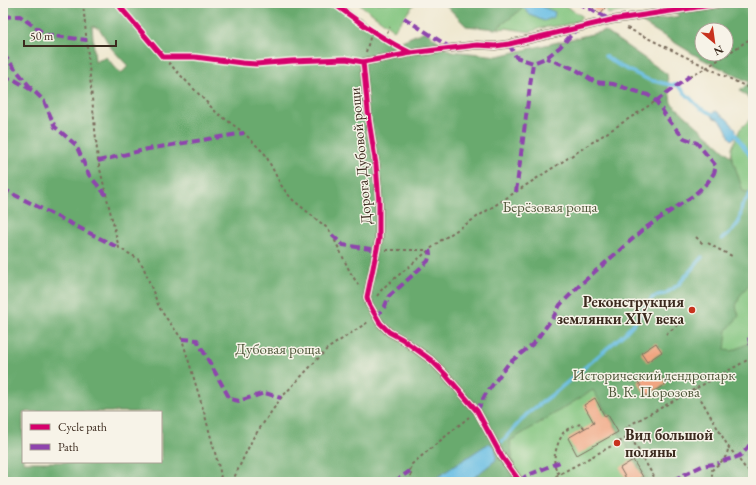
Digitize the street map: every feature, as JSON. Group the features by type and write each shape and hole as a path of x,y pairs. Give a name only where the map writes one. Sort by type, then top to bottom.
{"lane":[{"path":"363,62 410,53 477,45 495,46 509,44 611,20 724,3"},
{"name":"Дорога Дубовой рощи","path":"363,62 369,122 376,165 379,202 379,239 368,300"},
{"path":"368,300 380,323 389,332 402,339 431,360 477,411 502,457 520,482"}],"path":[{"path":"83,3 98,161 119,248 137,258 143,266 159,307 182,339 204,412 220,475 219,482"},
{"path":"118,3 163,58 216,112 244,134 265,154 281,185 292,200 326,227 338,246 350,272 368,300 440,241 656,100"},
{"path":"333,3 372,31 397,47 410,53"},
{"path":"611,20 753,90"},
{"path":"384,38 390,27"},
{"path":"163,58 195,57 256,64 346,59 363,62 372,31"},
{"path":"690,76 706,68 753,37"},
{"path":"696,237 703,244"},
{"path":"708,243 734,257"},
{"path":"377,250 428,250"},
{"path":"232,482 253,438 281,398 327,349 376,317"},
{"path":"666,334 678,325"},
{"path":"657,482 626,427 753,357"},
{"path":"695,389 728,448 746,469 753,474"},
{"path":"413,482 410,471 412,464 477,411"},
{"path":"559,474 554,464 555,451 563,432 581,424 585,429"},
{"path":"546,482 630,436"},
{"path":"710,482 712,480 712,470 719,463 724,461 728,448"}],"green space":[{"path":"3,3 340,3 397,43 425,31 451,51 498,56 605,31 667,74 671,103 732,157 743,191 753,194 753,279 740,296 736,306 739,316 727,330 725,350 732,351 753,341 753,482 647,482 593,390 510,441 515,475 507,482 3,482","holes":["92,26 99,28 112,49 128,66 121,74 106,57 95,62"]},
{"path":"358,3 415,3 394,30"},
{"path":"444,3 530,3 496,29 466,26"},
{"path":"518,3 560,3 582,16 578,21 565,25 541,28 530,32 506,28 499,29 496,23"},
{"path":"586,3 660,4 653,7 608,14 606,11 607,8"},
{"path":"663,3 753,3 753,102 740,91 749,82 708,62 734,62 734,22 694,22 694,54 641,22 680,16"},
{"name":"Исторический дендропарк В. К. Порозова","path":"753,116 753,482 400,482 730,166 732,148 740,129"}],"water":[{"path":"516,3 539,3 543,7 555,12 554,17 544,21 530,15 524,8"},
{"path":"716,111 727,119 736,129 735,137 732,140 720,120 712,116 712,113"},
{"path":"489,443 495,447 496,460 468,482 430,482"}],"building":[{"path":"597,3 609,3 600,14 593,9"},
{"path":"656,343 662,352 647,362 641,353"},
{"path":"658,370 666,384 646,396 638,381"},
{"path":"595,398 605,417 608,415 618,432 577,455 568,438 594,423 584,405"},
{"path":"633,460 643,477 634,482 628,482 620,468"}],"waterway":[{"path":"605,56 620,66 649,80 677,85 700,108 715,115"},
{"path":"733,131 751,157 753,164"},
{"path":"722,239 733,230 739,222 742,206 753,190"},
{"path":"502,442 527,414 557,391 624,334 636,321 652,298 665,294 678,285 702,257"}],"marked path":[{"path":"578,3 611,20"},
{"path":"3,17 20,16 46,35 87,40"},
{"path":"404,18 451,48"},
{"path":"509,44 516,57 533,63 546,58 560,47 576,30"},
{"path":"3,54 31,88"},
{"path":"477,411 485,395 508,364 534,343 554,316 560,305 582,283 644,229 694,195 707,183 714,173 716,166 697,143 684,138 670,122 656,101 648,95 613,84 595,82 575,69 546,58"},
{"path":"516,192 533,63"},
{"path":"656,101 690,76"},
{"path":"3,78 13,79 35,92 44,101 55,127 76,145 89,175 106,195"},
{"path":"98,161 148,149 244,133"},
{"path":"3,188 119,248"},
{"path":"332,235 343,245 377,250"},
{"path":"376,317 385,306 389,296 428,261 430,254 429,250"},
{"path":"753,331 749,337 753,357"},
{"path":"182,339 197,340 230,399 239,401 265,393 281,398"},
{"path":"723,461 740,456 753,440"},
{"path":"520,481 526,476 560,462"},
{"path":"673,480 702,466 719,463"},
{"path":"394,482 410,471"}],"cycle path":[{"path":"118,3 163,57 195,57 256,64 346,59 363,62 411,53 477,45 495,46 611,20 724,3"},
{"path":"333,3 381,36 411,53"},
{"path":"363,62 369,121 376,165 379,202 379,239 367,297 369,304 380,323 389,332 402,339 431,360 477,411 502,457 520,482"}],"place":[{"name":"Реконструкция землянки XIV века","path":"692,310"},
{"name":"Вид большой поляны","path":"617,443"}],"park label":[{"name":"Берёзовая роща","path":"550,206"},
{"name":"Дубовая роща","path":"278,348"}]}
